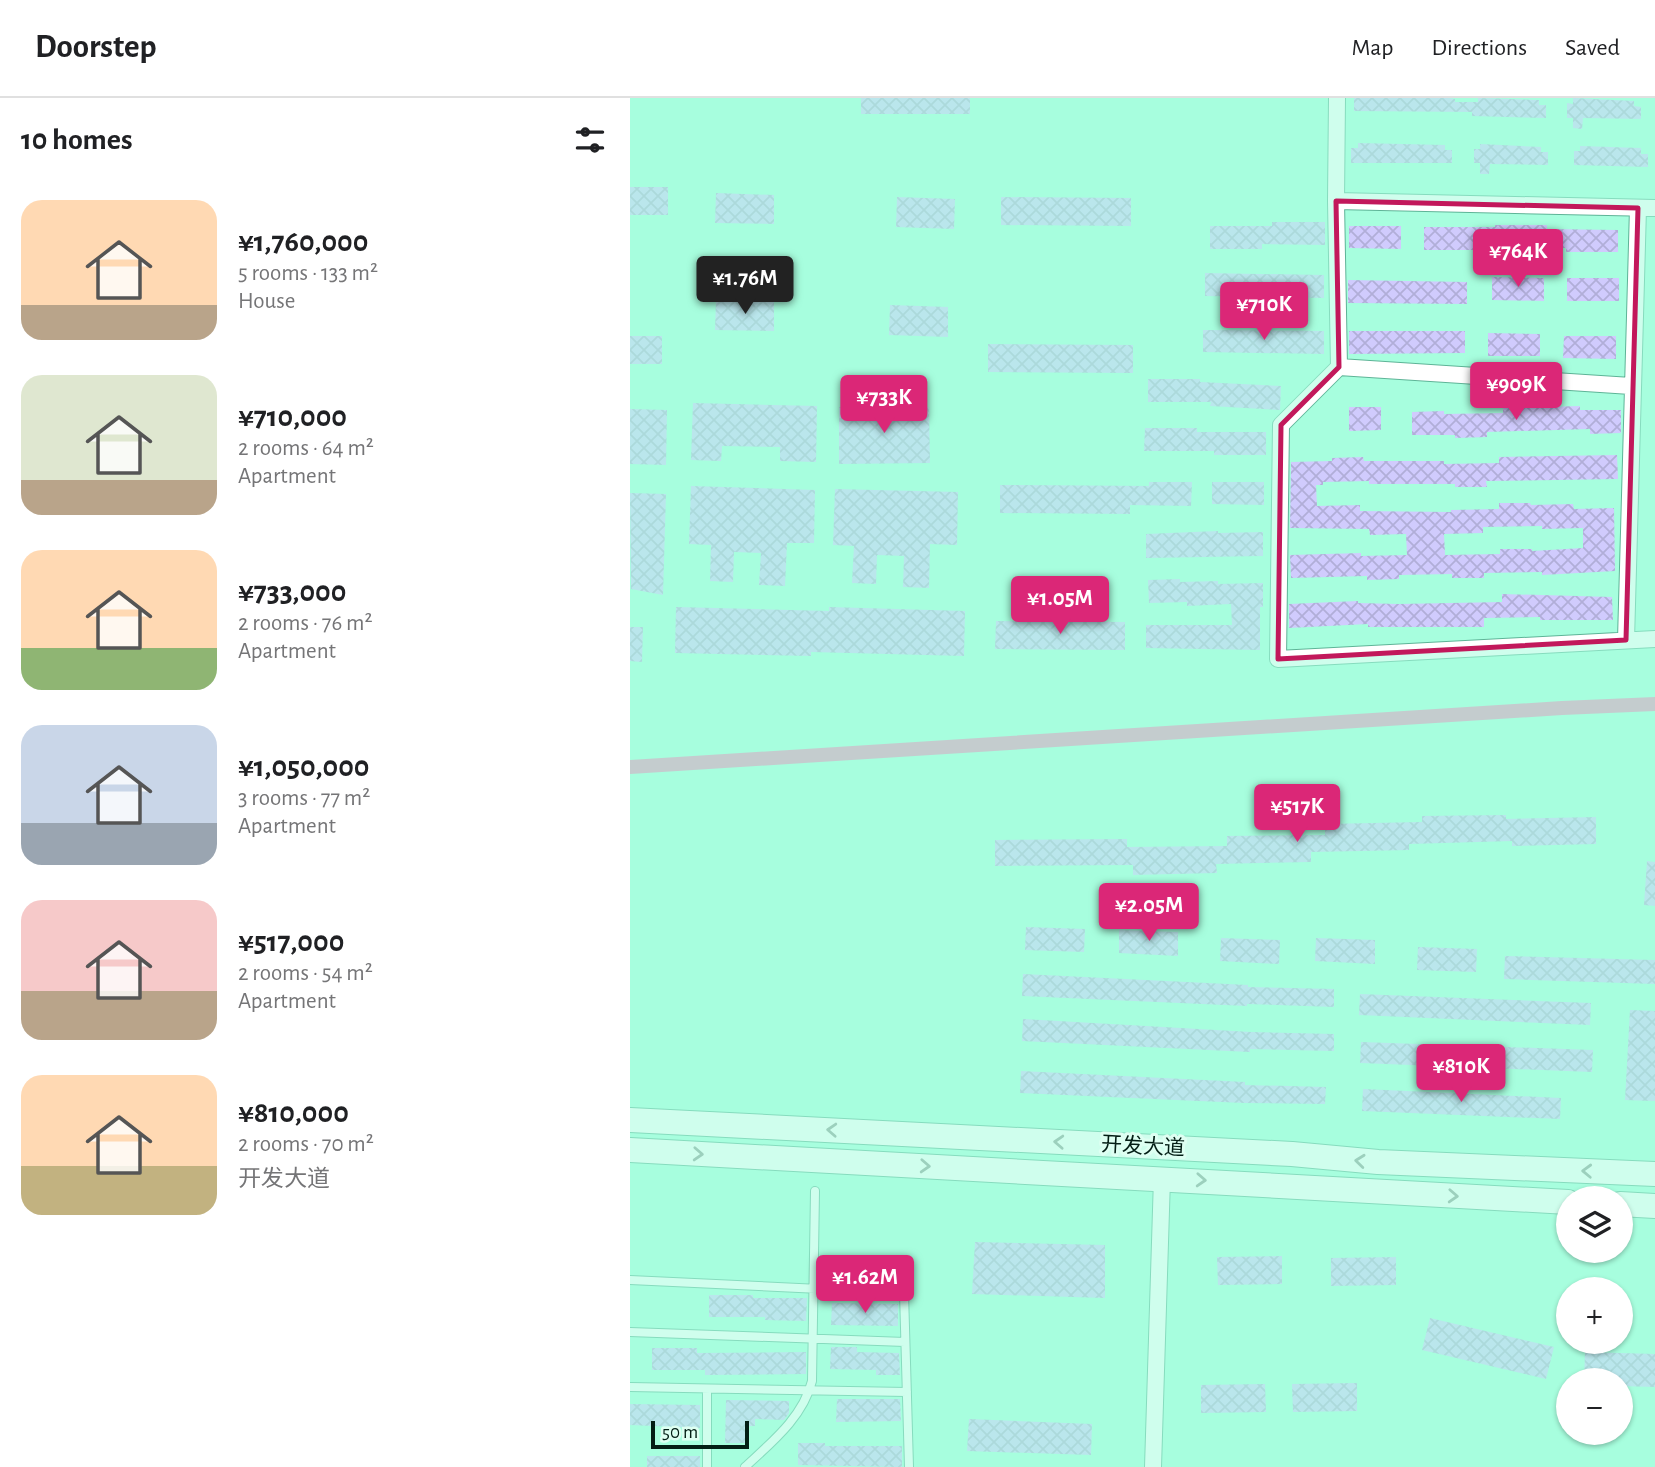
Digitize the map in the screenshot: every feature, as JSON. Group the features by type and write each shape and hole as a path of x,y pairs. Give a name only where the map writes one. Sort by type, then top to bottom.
{"main road":[{"name":"开发大道","path":"630,1120 1292,1154 1378,1162 1655,1174"},
{"name":"开发大道","path":"630,1150 1556,1201"},
{"path":"1633,1205 1655,1206"}],"street":[{"path":"1337,98 1339,367 1280,425 1278,659 1655,639"},
{"path":"1336,201 1655,208"},
{"path":"1626,640 1638,208"},
{"path":"1339,367 1632,386"},
{"path":"1153,1467 1162,1178"}],"lane":[{"path":"745,1467 787,1427 807,1400 810,1390 816,1191"},
{"path":"630,1280 904,1293 909,1467"},
{"path":"630,1332 905,1342"},
{"path":"630,1387 907,1392"},
{"path":"707,1391 708,1467"}],"highlighted area":[{"path":"1336,201 1638,208 1626,640 1278,659 1281,425 1339,367"}],"building":[{"path":"861,98 970,98 970,114 861,114"},
{"path":"1354,98 1448,98 1455,99 1455,102 1478,102 1478,98 1539,100 1539,105 1546,105 1546,118 1472,116 1472,112 1354,111"},
{"path":"1573,98 1634,101 1634,106 1641,107 1641,119 1583,118 1582,129 1573,128 1573,118 1567,118 1567,103 1573,104"},
{"path":"1358,143 1445,145 1445,150 1452,150 1452,163 1351,163 1351,148 1358,148"},
{"path":"1480,144 1541,147 1541,152 1548,152 1548,165 1490,164 1489,174 1480,174 1480,163 1474,163 1474,149 1480,149"},
{"path":"1580,146 1641,148 1641,154 1648,154 1648,167 1574,165 1574,151 1580,151"},
{"path":"630,187 668,187 668,215 630,215"},
{"path":"716,193 774,195 774,224 715,223"},
{"path":"897,197 955,199 954,229 896,227"},
{"path":"1001,197 1131,198 1131,226 1001,225"},
{"path":"1272,222 1325,222 1325,245 1262,244 1262,249 1210,249 1210,226 1272,226"},
{"path":"1547,225 1547,229 1618,230 1618,252 1566,252 1566,248 1476,247 1476,250 1424,250 1424,227"},
{"path":"1349,226 1401,226 1401,249 1349,248"},
{"path":"1205,273 1324,275 1324,298 1205,296"},
{"path":"1492,277 1544,278 1544,301 1492,300"},
{"path":"1567,278 1619,278 1619,301 1567,301"},
{"path":"1348,280 1467,282 1467,304 1348,303"},
{"path":"716,300 774,301 774,331 715,330"},
{"path":"890,305 948,307 948,337 889,335"},
{"path":"1203,330 1324,331 1324,354 1203,352"},
{"path":"1349,331 1465,331 1465,353 1349,354"},
{"path":"1488,333 1540,334 1540,356 1488,356"},
{"path":"630,336 662,336 662,364 630,364"},
{"path":"1564,336 1616,336 1616,359 1563,358"},
{"path":"988,344 1133,345 1133,373 988,372"},
{"path":"1148,379 1200,379 1200,382 1281,386 1280,410 1210,406 1211,402 1148,402"},
{"path":"693,403 817,406 816,462 780,461 780,447 722,446 721,461 691,460"},
{"path":"1580,406 1580,410 1621,410 1621,433 1590,434 1590,429 1487,432 1487,437 1412,435 1412,412 1503,413 1503,408"},
{"path":"839,407 929,407 930,463 839,464"},
{"path":"1349,407 1381,407 1381,430 1349,431"},
{"path":"630,409 667,410 666,465 630,464"},
{"path":"1145,428 1197,428 1197,432 1266,432 1266,455 1214,455 1214,451 1144,451"},
{"path":"1617,455 1618,479 1486,481 1487,487 1455,487 1455,484 1369,484 1369,481 1323,482 1323,485 1316,485 1317,506 1360,505 1360,511 1451,512 1499,509 1499,503 1573,504 1574,509 1614,508 1615,571 1542,575 1542,572 1484,573 1484,578 1452,578 1452,574 1399,575 1399,579 1367,580 1367,576 1291,578 1290,555 1407,555 1406,534 1370,535 1369,529 1290,528 1291,462 1363,457 1364,461 1499,463 1499,457","holes":["1542,526 1542,529 1583,528 1583,548 1532,551 1500,549 1500,554 1445,555 1444,534 1483,533 1483,527"]},
{"path":"1149,482 1192,482 1191,506 1130,505 1130,514 1000,513 1000,485 1149,486"},
{"path":"1212,482 1264,482 1264,505 1212,504"},
{"path":"691,486 815,490 814,543 787,543 785,586 759,585 761,553 734,552 733,582 710,581 711,545 689,544"},
{"path":"835,489 958,492 957,545 930,544 929,588 903,587 904,556 877,555 876,584 852,583 854,546 833,545"},
{"path":"630,493 666,494 663,595 631,589"},
{"path":"1263,532 1263,556 1146,558 1146,534"},
{"path":"1180,579 1180,582 1218,581 1218,584 1263,583 1260,650 1146,648 1146,625 1232,625 1231,604 1187,606 1187,602 1149,603 1148,580"},
{"path":"1502,594 1612,597 1613,620 1484,618 1484,627 1368,627 1368,624 1289,628 1289,604 1358,601 1399,604 1502,602"},
{"path":"676,607 829,611 829,607 965,611 964,656 811,652 811,656 675,653"},
{"path":"996,621 1125,622 1125,650 995,649"},
{"path":"630,627 643,627 642,662 630,661"},
{"path":"1506,815 1506,819 1596,817 1596,844 1512,846 1512,841 1409,844 1409,850 1311,852 1311,862 1216,864 1217,873 1133,875 1133,865 995,866 995,840 1127,839 1127,847 1227,846 1227,836 1325,835 1325,824 1422,822 1422,816"},
{"path":"1647,861 1655,862 1655,906 1644,905"},
{"path":"1026,927 1085,929 1084,952 1025,950"},
{"path":"1119,930 1178,932 1178,956 1119,953"},
{"path":"1221,938 1280,940 1279,964 1220,961"},
{"path":"1316,938 1375,940 1375,964 1315,961"},
{"path":"1418,947 1477,949 1476,972 1417,970"},
{"path":"1505,956 1655,960 1655,984 1504,979"},
{"path":"1023,974 1248,987 1334,989 1334,1007 1022,996"},
{"path":"1360,994 1591,1003 1590,1025 1359,1015"},
{"path":"1630,1010 1655,1011 1655,1101 1625,1100"},
{"path":"1023,1019 1334,1034 1334,1051 1250,1049 1250,1052 1022,1041"},
{"path":"1361,1042 1593,1050 1592,1072 1360,1063"},
{"path":"1021,1071 1245,1082 1245,1085 1326,1087 1325,1104 1020,1093"},
{"path":"1363,1089 1561,1098 1560,1119 1362,1111"},
{"path":"975,1242 1105,1245 1105,1298 972,1294"},
{"path":"1282,1256 1282,1284 1218,1285 1217,1257"},
{"path":"1396,1257 1396,1285 1331,1286 1331,1258"},
{"path":"709,1295 807,1298 806,1321 765,1320 765,1317 709,1317"},
{"path":"832,1303 898,1304 898,1326 831,1325"},
{"path":"1430,1318 1554,1347 1546,1379 1422,1350"},
{"path":"831,1347 857,1347 857,1352 899,1353 900,1375 876,1375 876,1370 830,1369"},
{"path":"652,1348 697,1348 697,1353 806,1352 806,1374 705,1375 705,1370 652,1370"},
{"path":"1585,1354 1655,1354 1655,1387 1633,1386 1633,1368 1584,1368"},
{"path":"1357,1383 1357,1411 1293,1412 1292,1384"},
{"path":"1265,1384 1266,1412 1201,1413 1201,1385"},
{"path":"837,1399 900,1399 901,1421 836,1422"},
{"path":"726,1400 789,1401 789,1413 784,1420 755,1419 755,1426 745,1426 745,1443 725,1443"},
{"path":"630,1404 700,1405 700,1428 630,1425"},
{"path":"969,1419 1092,1424 1091,1455 967,1451"},
{"path":"798,1443 825,1443 825,1446 902,1446 902,1467 798,1465"},
{"path":"647,1456 700,1456 700,1467 647,1467"}],"waterway":[{"path":"630,767 1655,704"}]}
